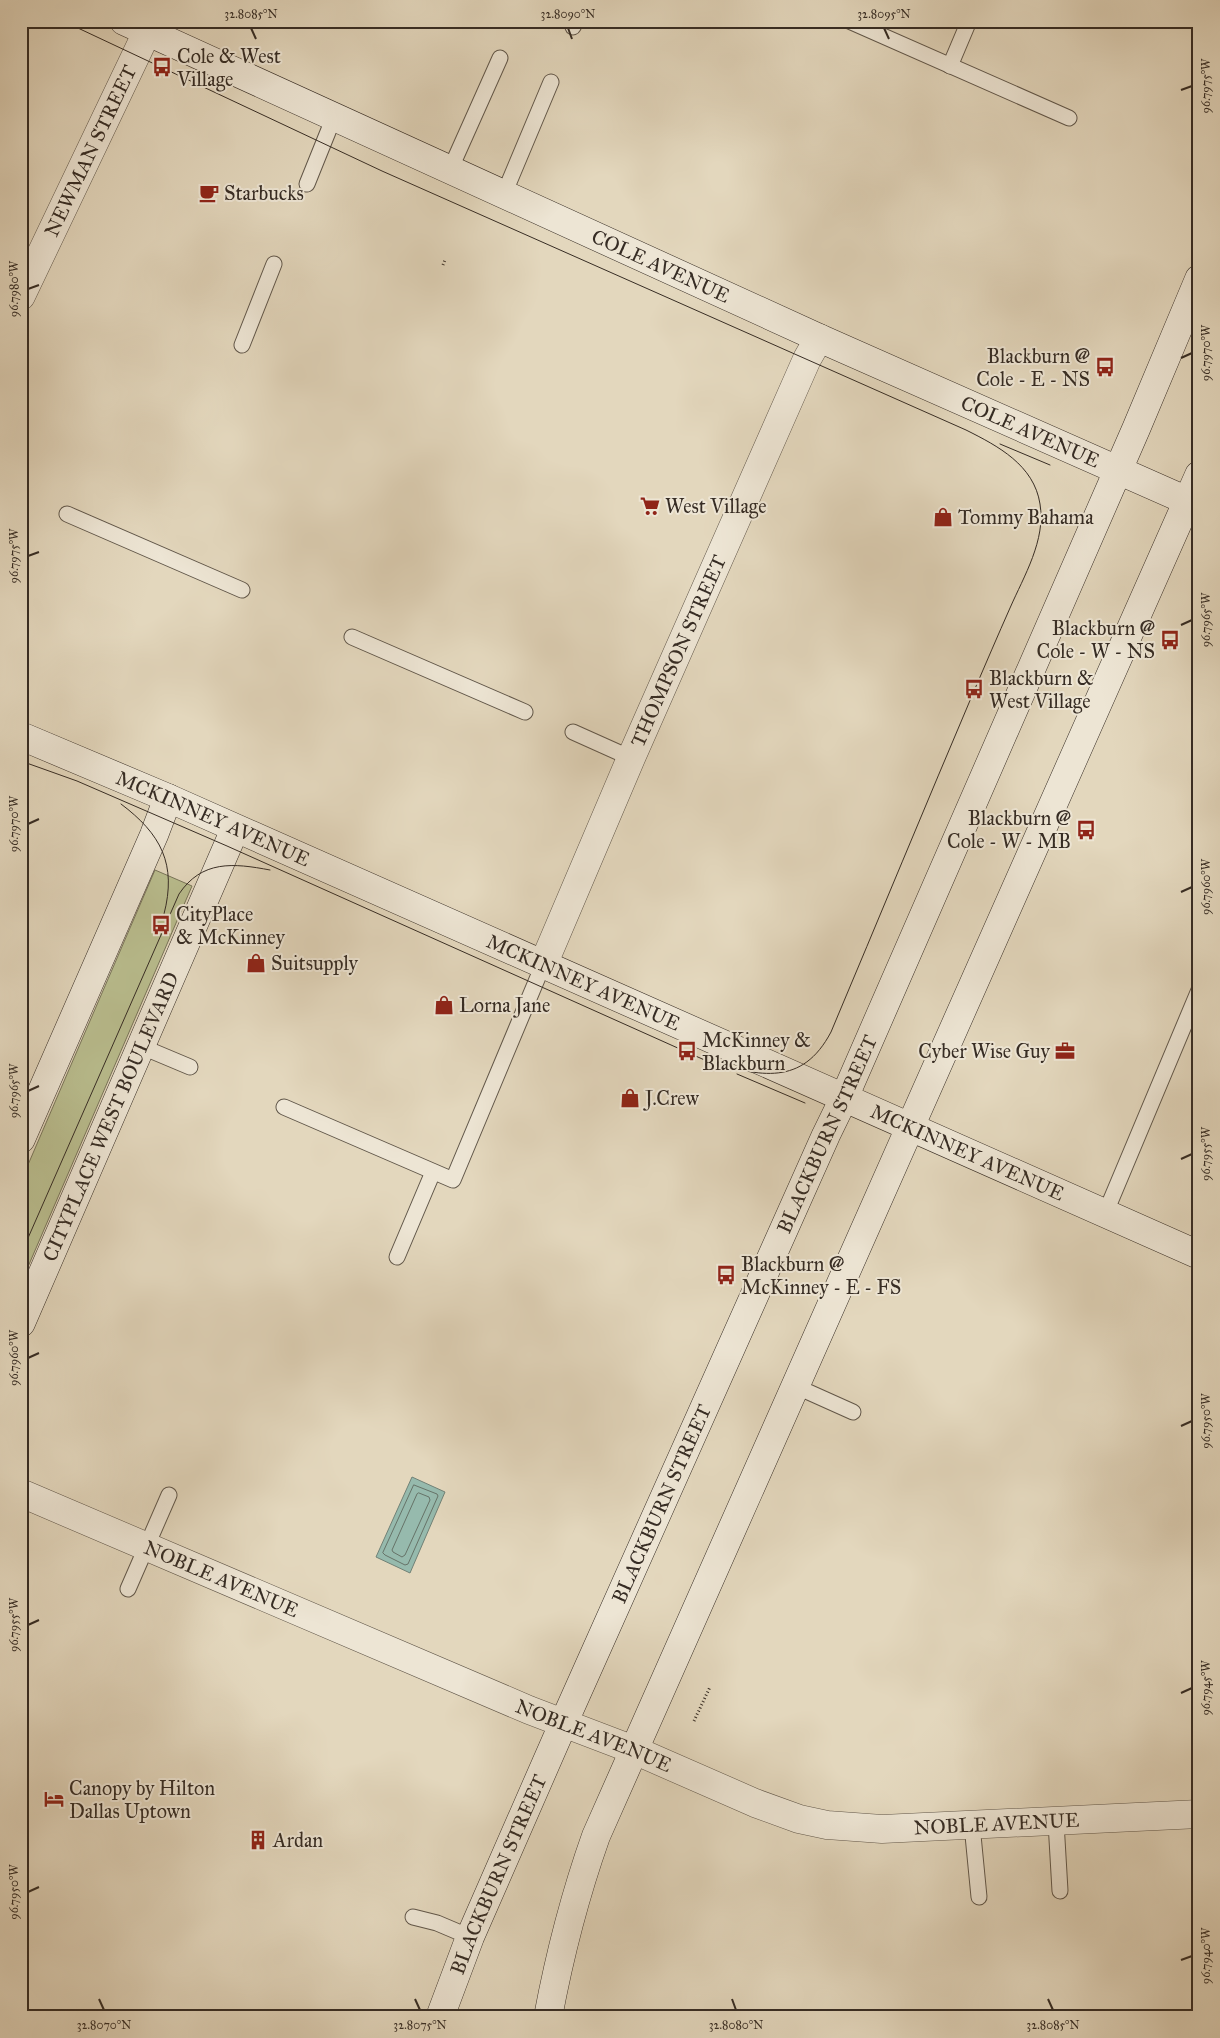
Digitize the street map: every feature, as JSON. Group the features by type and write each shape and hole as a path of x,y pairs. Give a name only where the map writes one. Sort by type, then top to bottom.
{"street":[{"name":"COLE AVENUE","path":"135,26 819,338 1193,503"},
{"name":"NEWMAN STREET","path":"21,296 135,26"},
{"name":"BLACKBURN STREET","path":"440,2017 470,1938 564,1722 844,1098 1118,470 1199,279"},
{"name":"THOMPSON STREET","path":"543,965 631,758 807,359 819,338"},
{"path":"548,2017 563,1942 579,1884 596,1836 910,1128 1193,503 1199,475"},
{"name":"MCKINNEY AVENUE","path":"21,736 168,798 1199,1255"},
{"path":"21,1139 168,798"},
{"name":"CITYPLACE WEST BOULEVARD","path":"21,1323 236,829"},
{"name":"NOBLE AVENUE","path":"21,1492 529,1710 634,1750 755,1803 799,1819 827,1825 882,1829 1199,1814"}],"lane":[{"path":"849,21 1069,118"},
{"path":"950,66 969,21"},
{"path":"450,170 500,58"},
{"path":"504,194 551,82"},
{"path":"307,184 334,117"},
{"path":"242,345 274,264"},
{"path":"67,514 242,590"},
{"path":"352,637 525,712"},
{"path":"573,732 631,758"},
{"path":"284,1107 452,1180 543,965"},
{"path":"1105,1214 1199,990"},
{"path":"140,1046 190,1067"},
{"path":"397,1257 433,1172"},
{"path":"795,1386 853,1412"},
{"path":"128,1589 169,1495"},
{"path":"1056,1822 1060,1890"},
{"path":"972,1826 979,1896"},
{"path":"413,1917 437,1923 470,1938"}],"path":[{"path":"443,264 445,260"},
{"path":"694,1722 710,1687"}],"green space":[{"path":"155,870 192,886 21,1283 21,1181"}],"water":[{"path":"412,1477 445,1492 410,1573 376,1557"}],"tram line":[{"path":"21,761 77,781 227,846 709,1062 746,1071 778,1073 793,1069 807,1062 820,1050 831,1032 974,691 1027,571 1037,544 1041,517 1036,490 1022,468 1002,450 966,430 382,171 63,21"},
{"path":"1000,444 1050,465"},
{"path":"121,804 146,827 156,839 162,852 167,865 168,880 168,896 164,914"},
{"path":"21,1254 179,894 198,875 219,867 243,866 270,870"},
{"path":"737,1074 805,1103"}],"place":[{"name":"Cole & West Village","path":"162,67"},
{"name":"Starbucks","path":"209,193"},
{"name":"Blackburn @ Cole - E - NS","path":"1105,367"},
{"name":"West Village","path":"650,506"},
{"name":"Tommy Bahama","path":"943,517"},
{"name":"Blackburn @ Cole - W - NS","path":"1170,640"},
{"name":"Blackburn & West Village","path":"974,689"},
{"name":"Blackburn @ Cole - W - MB","path":"1086,830"},
{"name":"CityPlace & McKinney","path":"161,925"},
{"name":"Suitsupply","path":"256,963"},
{"name":"Lorna Jane","path":"444,1005"},
{"name":"McKinney & Blackburn","path":"687,1051"},
{"name":"Cyber Wise Guy","path":"1065,1051"},
{"name":"J.Crew","path":"630,1098"},
{"name":"Blackburn @ McKinney - E - FS","path":"726,1275"},
{"name":"Canopy by Hilton Dallas Uptown","path":"54,1799"},
{"name":"Ardan","path":"258,1840"}]}
